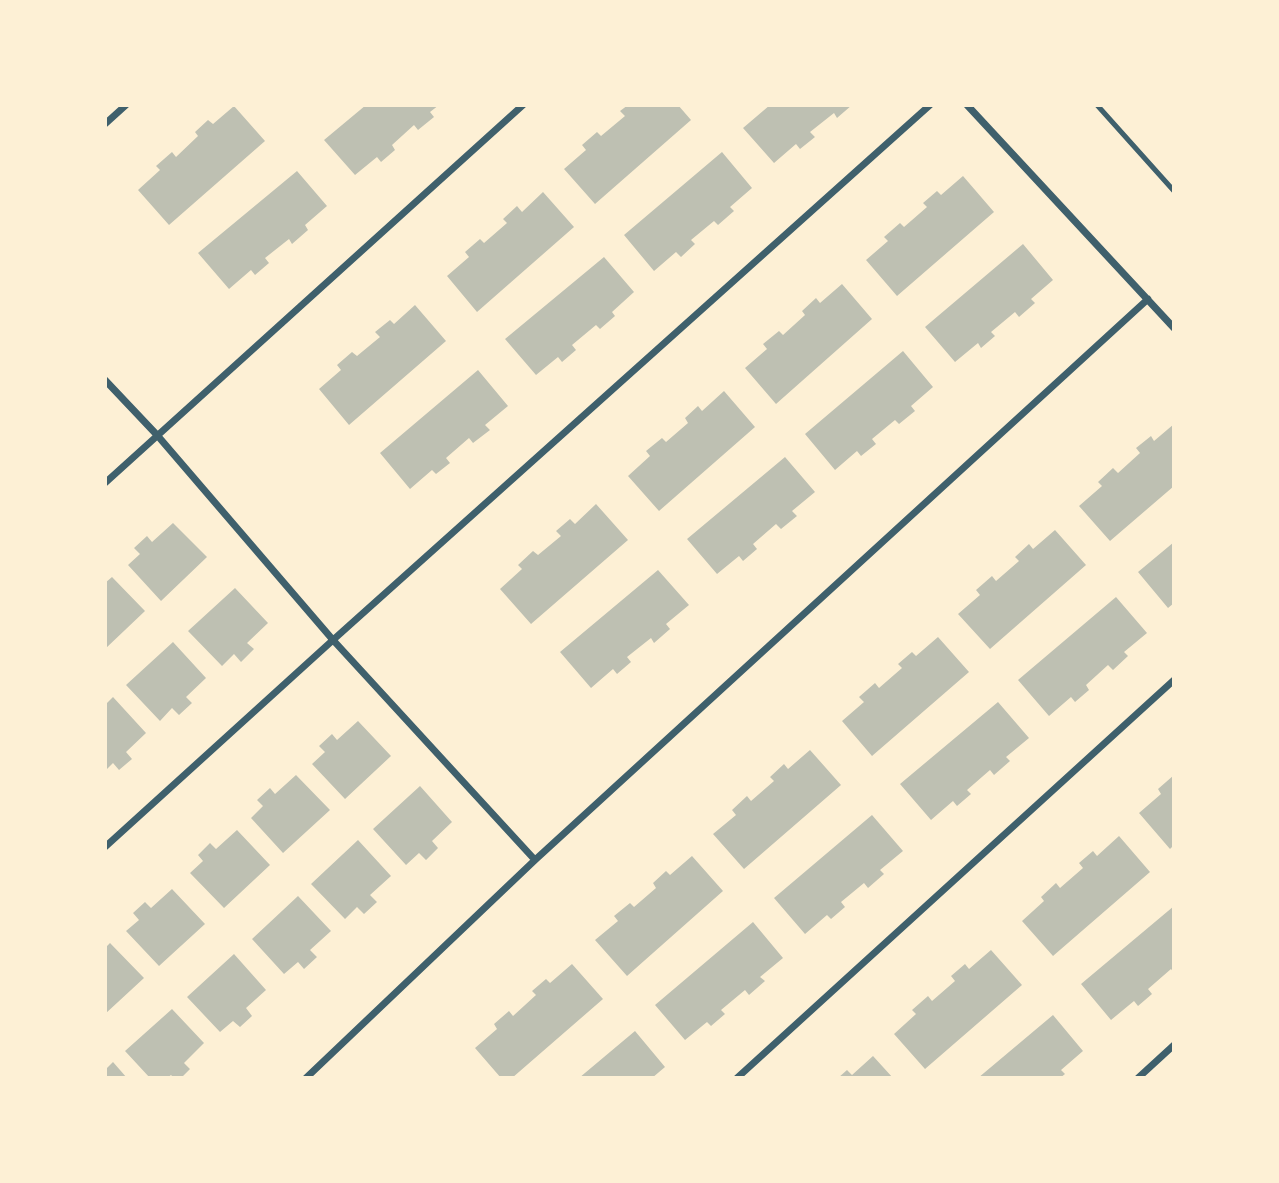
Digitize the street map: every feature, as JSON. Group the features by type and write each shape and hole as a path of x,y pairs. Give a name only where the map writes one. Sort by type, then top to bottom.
{"street":[{"path":"105,124 126,105"},
{"path":"105,483 523,105"},
{"path":"105,847 332,640 930,105"},
{"path":"967,105 1174,328"},
{"path":"306,1078 535,860 1148,299"},
{"path":"105,380 157,435 332,640 535,860"},
{"path":"737,1078 1174,680"},
{"path":"1138,1078 1174,1045"}],"lane":[{"path":"1097,105 1174,191"}],"building":[{"path":"366,105 439,105 430,112 434,117 418,130 414,125 392,145 395,150 381,162 377,157 355,175 324,140"},
{"path":"628,105 678,105 691,120 595,204 564,169 586,150 582,145 597,132 601,136 625,116 620,111"},
{"path":"770,105 852,105 837,118 834,113 810,132 815,137 800,149 796,144 774,163 743,128"},
{"path":"234,106 265,141 169,225 138,190 160,170 156,166 172,152 176,157 198,136 195,132 208,120 213,124"},
{"path":"722,152 752,188 730,207 734,211 718,225 714,221 691,240 695,244 681,257 676,252 654,271 624,235"},
{"path":"297,171 327,206 305,225 308,230 292,244 289,239 265,258 269,263 255,275 251,270 229,289 198,253"},
{"path":"963,176 994,212 897,296 866,260 888,241 884,237 900,223 904,227 927,207 923,203 937,191 941,195"},
{"path":"543,192 574,227 477,312 447,276 469,257 465,252 480,239 484,243 507,223 503,219 517,206 522,212"},
{"path":"1023,244 1053,280 1031,299 1035,303 1019,317 1015,312 991,332 995,336 981,348 978,343 955,362 925,327"},
{"path":"604,257 634,292 612,312 615,316 600,329 596,325 572,345 576,350 562,362 558,357 536,375 505,339"},
{"path":"842,284 872,319 776,404 745,368 767,349 763,344 779,331 783,335 805,315 802,311 816,298 820,303"},
{"path":"415,305 446,341 349,425 319,389 341,370 337,365 352,352 357,356 380,337 375,332 390,320 394,324"},
{"path":"903,351 933,387 911,406 915,411 899,424 895,420 872,439 876,444 861,456 857,451 835,470 805,434"},
{"path":"478,370 508,406 485,425 490,430 473,443 469,438 446,458 450,463 436,474 432,470 410,489 380,453"},
{"path":"724,391 755,427 659,511 628,476 650,456 646,451 662,438 666,442 688,423 685,418 698,406 702,411"},
{"path":"1174,424 1174,486 1110,541 1079,506 1102,486 1098,482 1113,468 1118,473 1140,453 1136,448 1151,436 1154,441"},
{"path":"785,457 815,492 792,511 797,516 781,529 776,524 753,544 757,549 743,561 739,556 717,574 687,539"},
{"path":"596,504 628,540 531,624 500,589 522,569 518,565 533,551 538,555 561,536 556,531 570,519 575,524"},
{"path":"173,523 207,557 161,601 128,565 140,554 134,548 147,536 152,542"},
{"path":"1055,530 1086,565 990,649 958,614 980,595 976,590 992,576 996,581 1019,561 1015,557 1029,544 1033,549"},
{"path":"1174,542 1174,603 1168,608 1138,572"},
{"path":"658,570 689,605 666,624 670,629 654,643 651,638 627,657 631,662 617,674 613,669 591,688 560,652"},
{"path":"112,577 145,611 105,649 105,583"},
{"path":"235,588 268,623 247,643 254,649 241,662 234,654 222,666 188,631"},
{"path":"1116,597 1147,633 1124,652 1128,656 1113,670 1108,665 1086,685 1089,690 1075,702 1071,697 1049,716 1018,680"},
{"path":"938,637 969,672 872,756 842,721 864,702 859,697 875,683 879,688 902,668 898,664 912,652 916,656"},
{"path":"173,642 206,678 186,697 192,703 179,715 172,708 160,721 126,685"},
{"path":"113,697 146,733 126,752 132,759 119,770 113,763 105,771 105,705"},
{"path":"998,702 1029,738 1006,757 1010,761 994,775 990,770 967,790 971,794 957,806 953,801 931,820 900,784"},
{"path":"358,721 391,756 345,799 312,764 325,752 319,746 332,734 337,740"},
{"path":"810,750 841,785 744,869 713,834 736,815 732,810 747,796 751,801 774,781 770,777 784,764 788,769"},
{"path":"296,775 330,810 283,853 251,818 263,806 257,800 270,788 275,794"},
{"path":"1174,775 1174,845 1170,849 1139,813 1161,794 1158,789"},
{"path":"420,786 452,822 432,841 438,848 426,860 419,853 406,865 373,829"},
{"path":"872,815 903,851 880,870 884,874 868,888 864,883 841,902 845,907 831,919 827,915 805,934 774,898"},
{"path":"237,830 270,865 224,908 190,873 203,861 198,855 210,843 216,849"},
{"path":"1119,836 1150,872 1053,956 1022,921 1044,901 1041,897 1056,883 1060,888 1083,868 1079,863 1093,851 1097,856"},
{"path":"358,840 391,876 370,895 377,902 364,914 357,907 345,919 311,884"},
{"path":"692,856 723,891 627,976 595,940 618,921 614,916 630,903 634,907 656,888 653,883 666,871 670,875"},
{"path":"172,889 205,924 159,966 126,931 139,920 133,913 145,902 151,908"},
{"path":"298,896 331,931 310,950 317,957 304,969 298,962 284,974 252,939"},
{"path":"1174,906 1174,973 1171,969 1148,989 1152,994 1138,1006 1134,1001 1111,1020 1081,984"},
{"path":"753,922 783,958 760,977 765,981 749,995 745,990 721,1010 725,1014 711,1026 707,1022 685,1040 655,1005"},
{"path":"110,943 144,978 105,1014 105,948"},
{"path":"991,950 1022,985 925,1069 894,1034 916,1014 912,1010 928,996 932,1001 955,981 951,976 965,964 969,969"},
{"path":"234,954 266,990 246,1008 252,1016 240,1027 233,1021 220,1032 187,997"},
{"path":"572,964 603,999 512,1078 501,1078 475,1048 497,1029 494,1024 509,1011 513,1016 536,995 532,991 546,979 550,983"},
{"path":"172,1009 204,1043 184,1063 190,1069 181,1078 171,1075 167,1078 150,1078 125,1051"},
{"path":"1053,1015 1083,1051 1061,1070 1065,1074 1060,1078 978,1078"},
{"path":"635,1031 665,1067 652,1078 579,1078"},
{"path":"873,1056 893,1078 838,1078 847,1070 852,1075"},
{"path":"113,1062 127,1078 105,1078 105,1070"}]}
